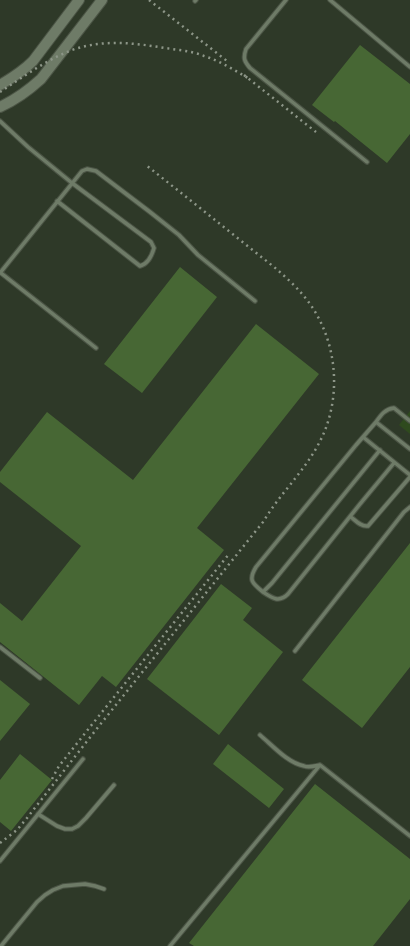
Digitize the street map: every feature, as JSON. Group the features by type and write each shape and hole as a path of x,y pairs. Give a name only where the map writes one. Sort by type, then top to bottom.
{"main road":[{"path":"0,85 26,68 33,61 79,0"},
{"path":"0,107 31,89 41,79 102,0"}],"lane":[{"path":"286,0 246,49 244,56 245,61 250,68 367,162"},
{"path":"330,0 410,66"},
{"path":"0,121 72,183 151,242 154,248 153,252 147,261 140,266 57,201"},
{"path":"96,348 0,273 82,171 87,169 96,171 173,230 198,255 255,301"},
{"path":"394,463 286,597 280,600 272,598 254,584 252,581 252,574 256,567 383,412 394,408 410,422"},
{"path":"376,422 410,449"},
{"path":"351,517 360,524 368,526 410,476 363,437"},
{"path":"263,592 272,583 380,450"},
{"path":"295,651 404,512 410,508"},
{"path":"0,647 40,678"},
{"path":"260,736 283,755 297,764 306,767 320,765 410,836"},
{"path":"0,861 82,758"},
{"path":"170,946 320,765"},
{"path":"38,814 57,826 65,829 72,829 78,826 86,818 114,785"},
{"path":"1,946 45,894 63,886 85,884 104,889"}],"green space":[{"path":"410,411 410,434 399,425"}],"building":[{"path":"360,45 410,84 410,134 387,163 335,121 334,122 312,105"},
{"path":"180,267 217,297 142,393 104,364"},
{"path":"256,324 319,374 197,528 224,550 116,687 102,676 79,705 0,642 0,603 22,621 81,546 0,482 0,472 47,412 133,480"},
{"path":"410,543 410,667 362,728 302,680"},
{"path":"221,584 252,608 243,620 283,652 219,735 147,679"},
{"path":"0,680 30,704 0,741"},
{"path":"228,744 284,789 269,808 213,764"},
{"path":"20,754 52,780 11,831 0,822 0,780"},
{"path":"315,784 410,859 410,899 373,946 194,946 189,943"}],"railway":[{"path":"149,0 227,61"},
{"path":"0,92 35,69 62,54 95,44 107,43 142,45 195,53 221,63 248,78"},
{"path":"244,75 316,132"},
{"path":"0,843 17,830 27,818 263,522 305,466 315,450 326,428 331,411 334,392 332,355 320,320 310,304 293,284 274,267 146,165"},
{"path":"52,779 59,766 229,554"}]}
